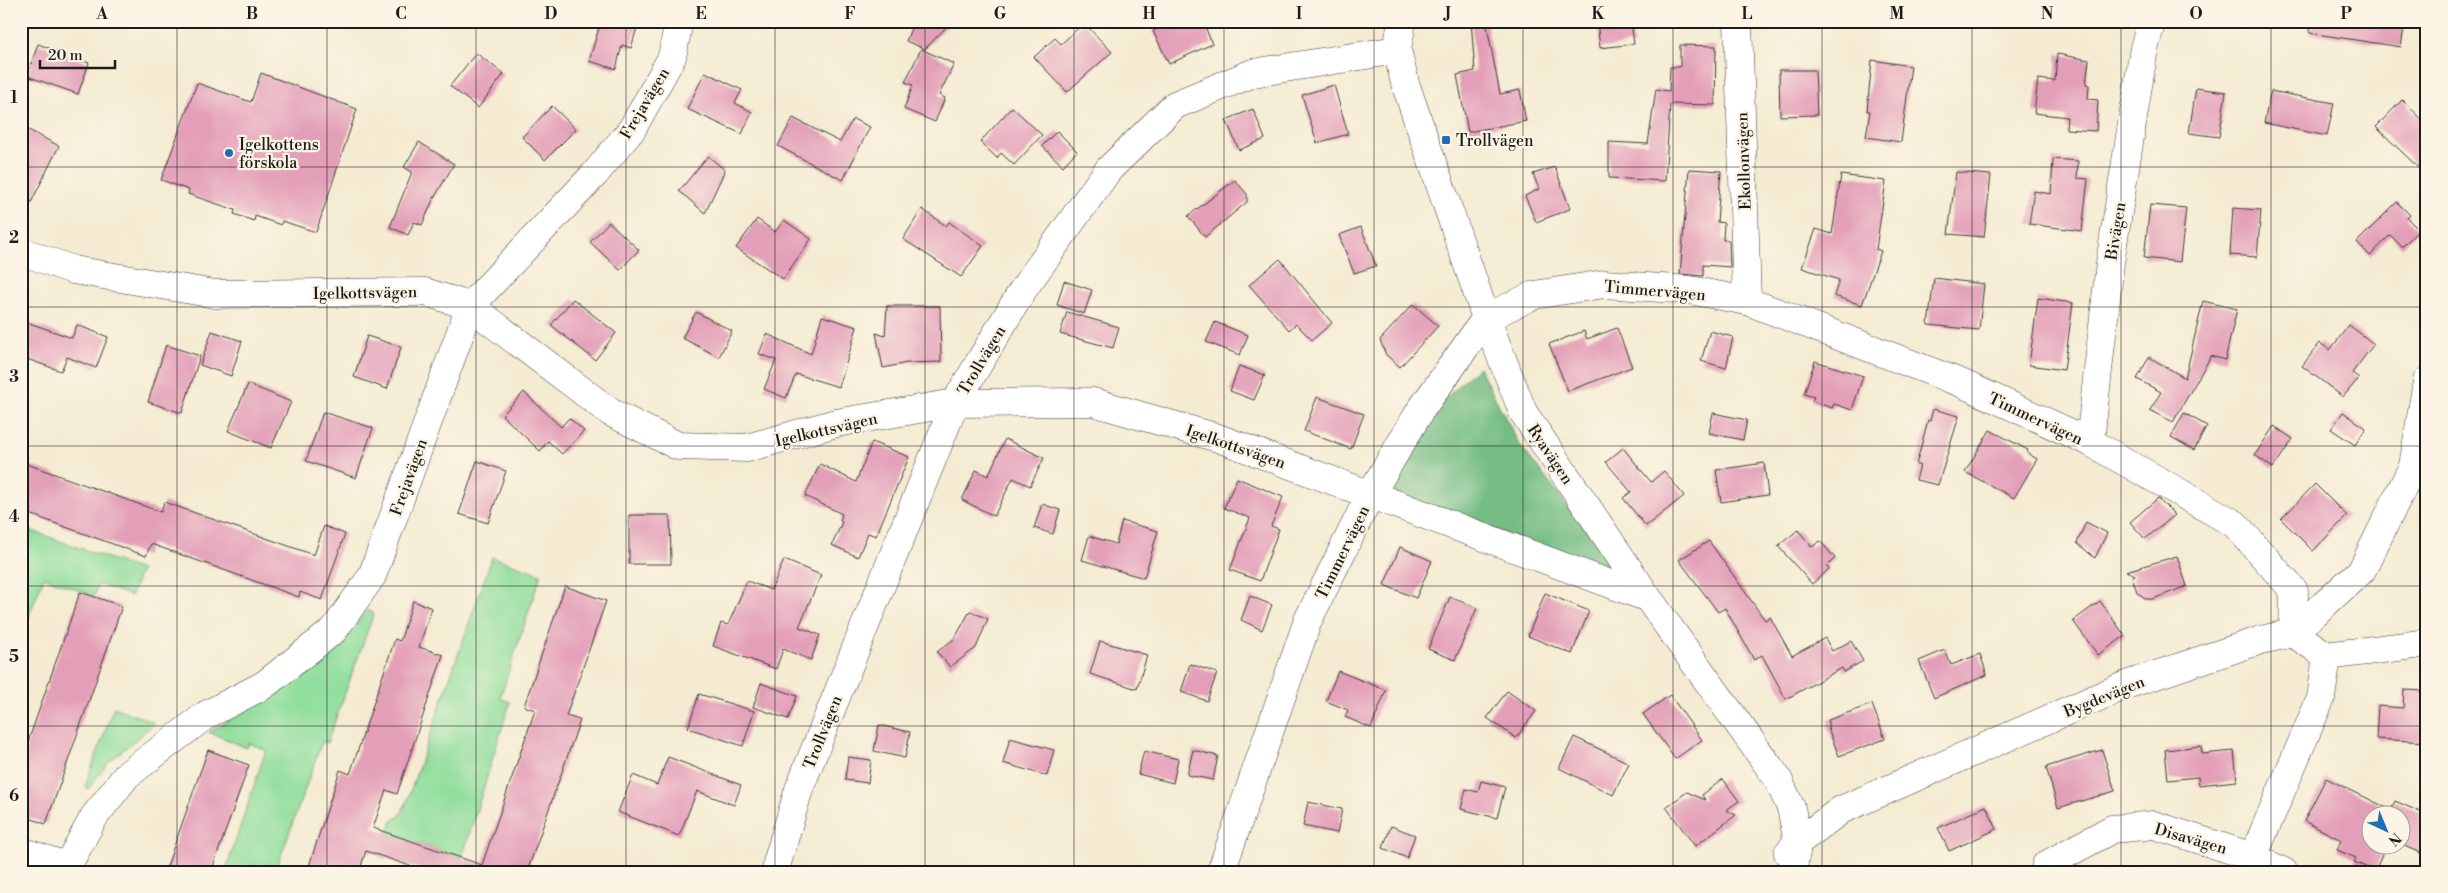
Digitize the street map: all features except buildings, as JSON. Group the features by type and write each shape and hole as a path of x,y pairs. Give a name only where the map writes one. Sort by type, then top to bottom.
{"street":[{"name":"Frejavägen","path":"65,869 94,817 127,775 206,714 264,685 334,630 372,576 470,306 594,175 632,129 672,57 679,21"},
{"name":"Ryavägen","path":"1402,21 1397,50 1405,83 1486,318 1523,412 1648,598 1778,779 1791,808 1798,842"},
{"name":"Ekollonvägen","path":"1738,21 1748,301"},
{"name":"Bivägen","path":"2090,442 2110,263 2144,48 2152,21"},
{"name":"Trollvägen","path":"777,872 777,862 799,789 955,403 1024,288 1109,169 1175,105 1253,73 1397,50"},
{"name":"Igelkottsvägen","path":"21,251 73,270 215,294 425,292 470,306 610,412 678,446 748,448 836,423 955,403 1093,402 1218,438 1648,598"},
{"name":"Timmervägen","path":"1222,872 1308,620 1370,494 1420,411 1486,318 1534,296 1604,284 1690,290 1748,301 1961,383 2090,442 2235,524 2294,591 2293,634"},
{"path":"2427,381 2413,466 2362,570 2293,634 2327,656 2421,644 2427,645"},
{"name":"Bygdevägen","path":"1773,872 1798,842 1841,810 2126,685 2261,640 2293,634"},
{"path":"2254,857 2321,698 2327,656"},
{"name":"Disavägen","path":"2046,865 2112,829 2154,825 2254,857 2284,872"},
{"path":"1792,872 1798,842"},
{"path":"21,851 65,869"}],"green space":[{"path":"1479,367 1519,444 1609,559 1613,574 1384,488 1426,423 1449,395"},
{"path":"21,527 141,570 131,596 98,584 94,596 44,577 21,637"},
{"path":"492,557 541,574 500,698 510,702 462,858 402,838 394,860 379,856 392,821 400,816 407,801"},
{"path":"367,610 374,613 327,743 322,742 275,872 225,872 266,750 249,743 247,748 209,732 295,680 333,649"},
{"path":"114,707 155,723 109,762 88,789 85,786"}],"place":[{"name":"Trollvägen","path":"1446,140"},
{"name":"Igelkottens förskola","path":"229,153"}]}
